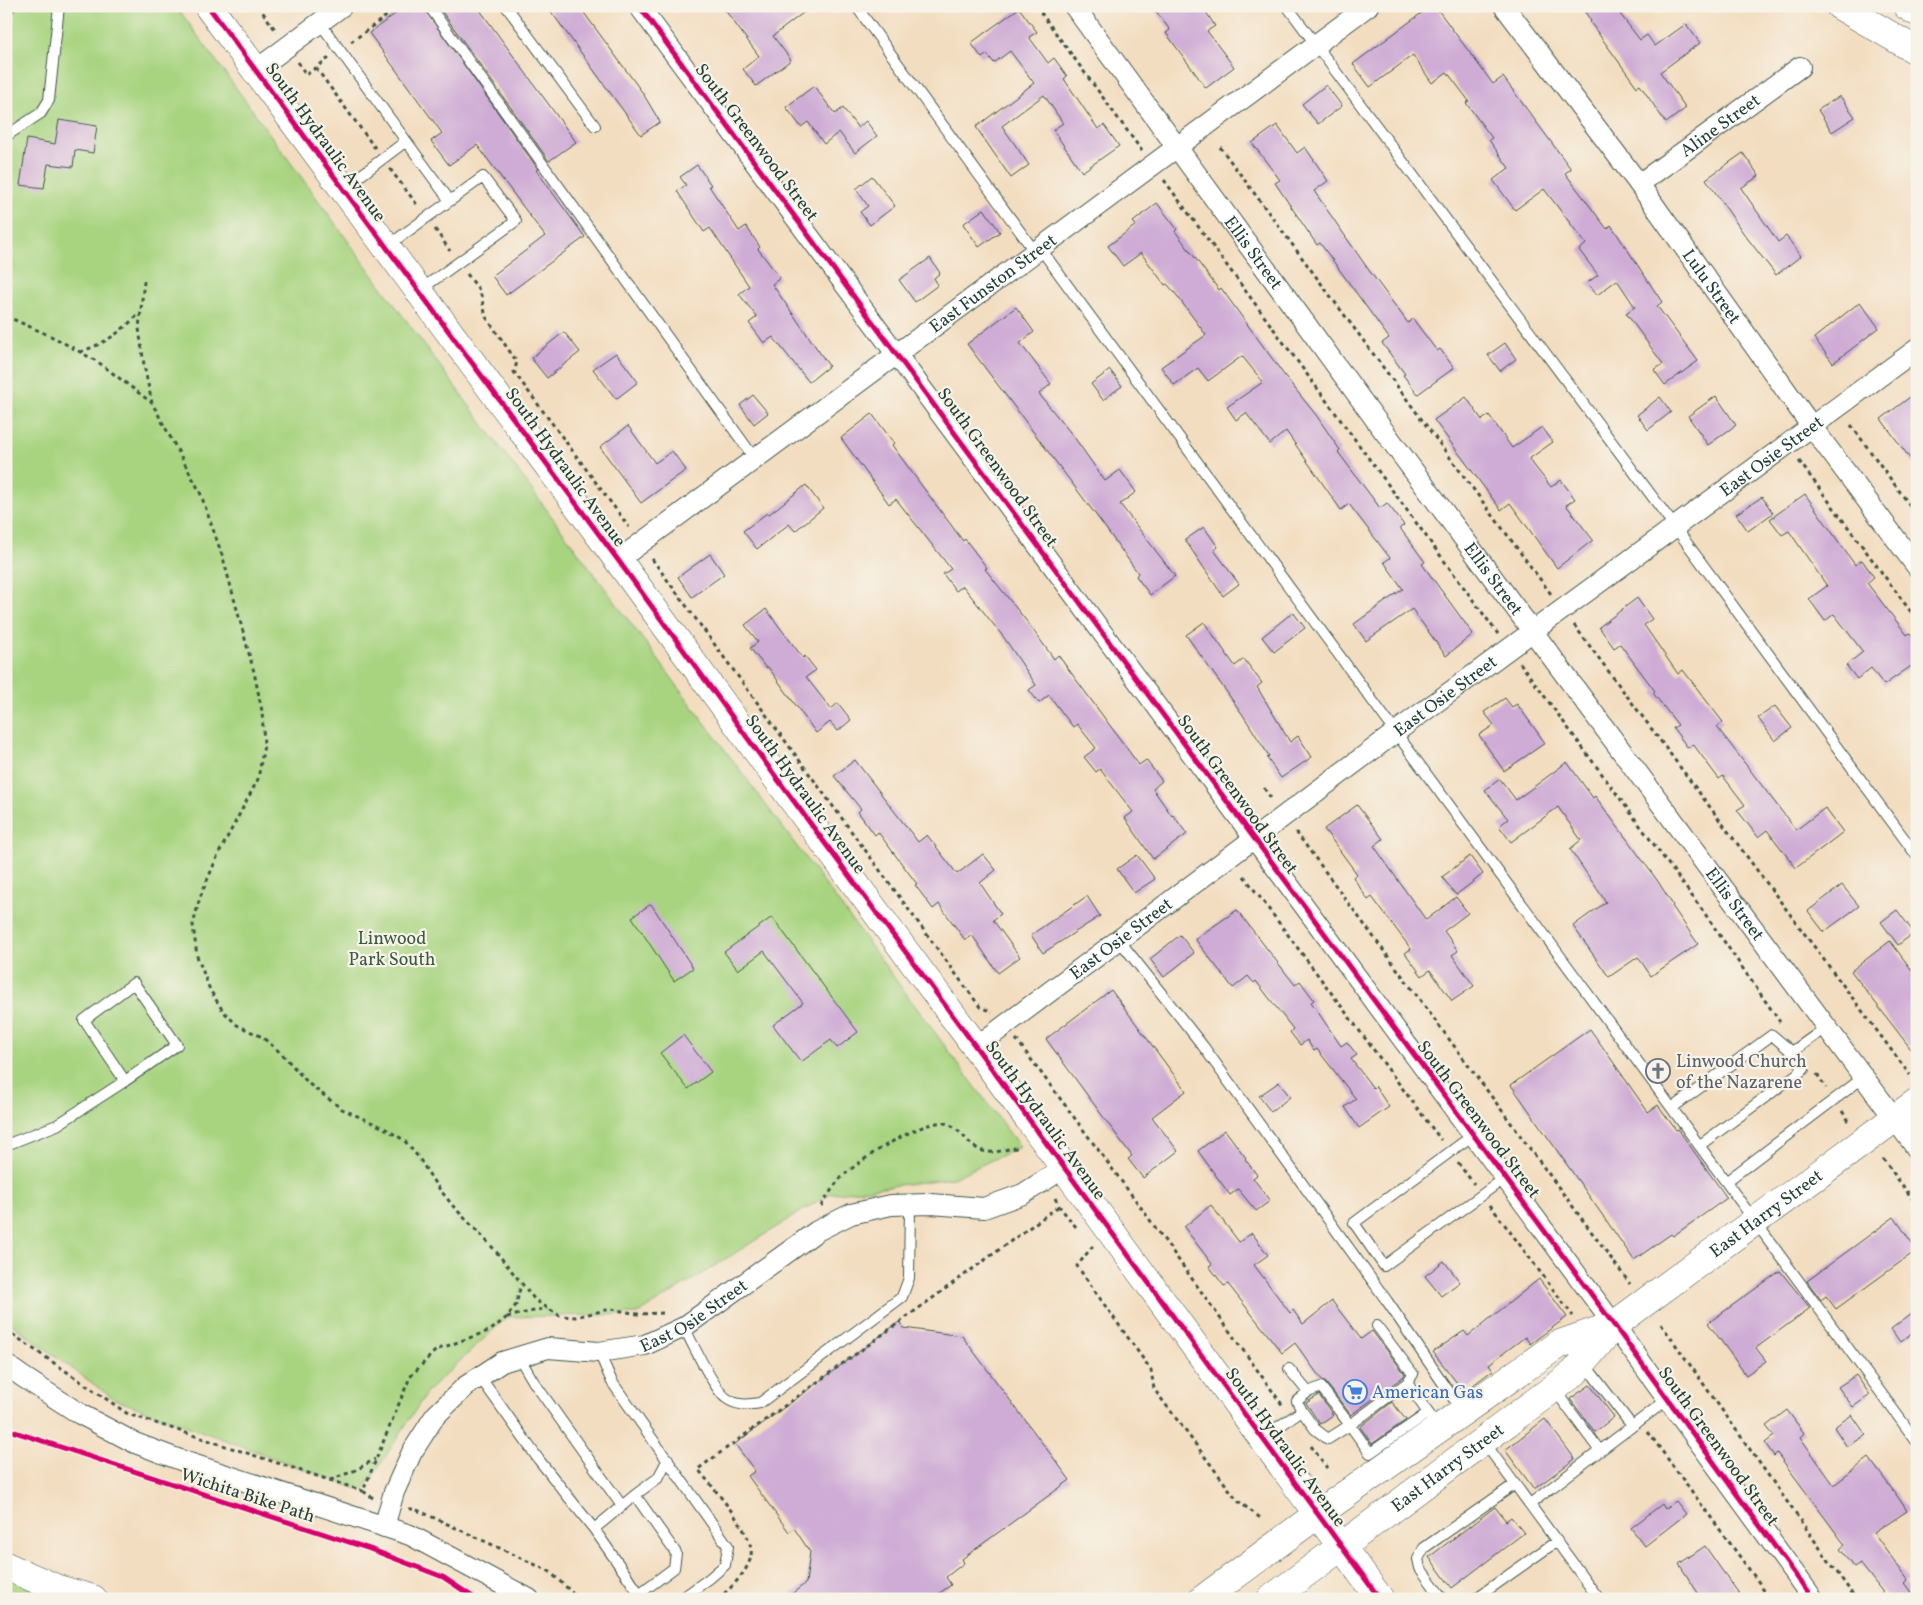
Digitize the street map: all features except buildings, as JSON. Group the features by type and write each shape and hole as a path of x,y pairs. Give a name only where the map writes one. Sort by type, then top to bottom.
{"main road":[{"name":"South Hydraulic Avenue","path":"208,6 976,1047 1056,1174 1262,1438 1380,1599"},
{"path":"1840,6 1917,51"},
{"path":"1908,6 1917,12"},
{"name":"East Harry Street","path":"1271,1599 1574,1373 1614,1325 1917,1102"},
{"name":"East Harry Street","path":"1203,1599 1318,1514 1376,1461 1433,1420 1462,1412 1557,1345 1614,1325"},
{"path":"6,1566 58,1589 93,1599"}],"street":[{"path":"256,70 342,6"},
{"name":"South Greenwood Street","path":"639,6 1614,1325 1813,1599"},
{"name":"Ellis Street","path":"1074,6 1533,631 1917,1149"},
{"name":"East Funston Street","path":"618,560 1368,6"},
{"name":"Lulu Street","path":"1504,6 1639,184 1812,427 1917,568"},
{"name":"Aline Street","path":"1639,184 1800,67"},
{"name":"East Osie Street","path":"976,1047 1396,732 1917,349"},
{"name":"East Osie Street","path":"387,1517 394,1492 412,1452 435,1416 466,1386 502,1362 548,1348 599,1352 645,1344 684,1327 816,1231 851,1214 891,1205 932,1204 984,1208 1023,1194 1056,1174"},
{"path":"6,1365 80,1414 135,1442 183,1461 387,1517 410,1535 529,1599"}],"lane":[{"path":"6,10 11,6"},
{"path":"6,136 41,113 49,100 59,6"},
{"path":"429,6 755,459"},
{"path":"506,6 595,126"},
{"path":"856,6 1396,732 1917,1442"},
{"path":"1287,6 1917,856"},
{"path":"320,23 450,201"},
{"path":"343,188 406,141"},
{"path":"386,247 484,177 516,221 419,291"},
{"path":"1119,940 1203,1046 1386,1301 1462,1412"},
{"path":"6,1145 57,1125 126,1081 177,1045 134,984 84,1020 126,1081"},
{"path":"1795,1050 1827,1027"},
{"path":"1672,1108 1772,1035 1795,1050 1804,1069 1700,1145"},
{"path":"1727,1182 1864,1077"},
{"path":"1473,1135 1354,1223 1384,1266 1505,1178"},
{"path":"684,1327 699,1358 725,1398 743,1406 760,1402 902,1297 909,1278 910,1205"},
{"path":"1376,1461 1350,1425 1321,1387 1308,1392 1297,1401 1316,1429 1328,1439 1350,1425 1407,1383 1413,1374 1377,1326"},
{"path":"599,1352 612,1382 728,1546 724,1565 710,1578 681,1599"},
{"path":"519,1357 533,1381 622,1506"},
{"path":"1584,1362 1636,1423"},
{"path":"1289,1369 1308,1392"},
{"path":"480,1377 539,1460 594,1529 641,1596 674,1568 676,1553 634,1495"},
{"path":"1407,1383 1433,1420"},
{"path":"1553,1389 1600,1451"},
{"path":"1530,1504 1668,1399"},
{"path":"1262,1438 1302,1410"},
{"path":"1483,1441 1599,1599"},
{"path":"594,1529 634,1495 658,1478 668,1460"},
{"path":"1443,1599 1420,1568 1418,1559 1424,1548 1514,1484"},
{"path":"1475,1599 1557,1541"}],"path":[{"path":"1036,6 1703,911 1795,1050 1849,1121"},
{"path":"316,68 480,291 486,317 517,362 514,372 980,1007 993,1012 1144,1213 1327,1468"},
{"path":"144,281 139,328 152,403 200,492 223,558 254,672 262,711 264,745 258,779 218,855 200,897 193,925 197,956 210,990 223,1011 237,1025 262,1037 282,1054 309,1084 342,1109 384,1128 404,1140 453,1206 494,1249 535,1300 560,1316 575,1317 611,1309 638,1314 660,1314 668,1311"},
{"path":"80,352 100,345 119,333 141,313"},
{"path":"6,316 98,362 152,403"},
{"path":"1851,425 1917,515"},
{"path":"1800,461 1917,620"},
{"path":"1264,788 1630,1284"},
{"path":"1244,876 1576,1320"},
{"path":"820,1207 838,1180 855,1165 911,1132 927,1125 943,1123 957,1128 969,1144 983,1151 994,1153 1020,1147 1056,1174 1059,1206 1081,1233"},
{"path":"1883,1159 1917,1205"},
{"path":"718,1599 729,1590 746,1569 752,1550 742,1527 698,1469 1059,1206"},
{"path":"1087,1240 1092,1247 1077,1266 1151,1370 1154,1389 1238,1501 1263,1520"},
{"path":"363,1491 410,1377 436,1350 491,1330 507,1317 516,1305 521,1284"},
{"path":"507,1317 548,1308"},
{"path":"1661,1324 1856,1599"},
{"path":"6,1330 128,1414 363,1491 387,1517 415,1509 548,1571 579,1599"},
{"path":"1636,1423 1771,1599"},
{"path":"330,1480 356,1470 376,1458"}],"green space":[{"name":"Linwood Park South","path":"6,6 176,6 419,338 1020,1147 953,1178 829,1194 638,1314 507,1317 427,1392 363,1491 114,1399 6,1320"},
{"path":"6,1577 57,1599 6,1599"}],"cycle path":[{"path":"208,6 618,560 1380,1599"},
{"path":"639,6 1614,1325 1813,1599"},
{"name":"Wichita Bike Path","path":"6,1429 370,1549 443,1577 476,1599"}],"place":[{"name":"Linwood Church of the Nazarene","path":"1658,1071"},
{"name":"American Gas","path":"1355,1392"}]}
